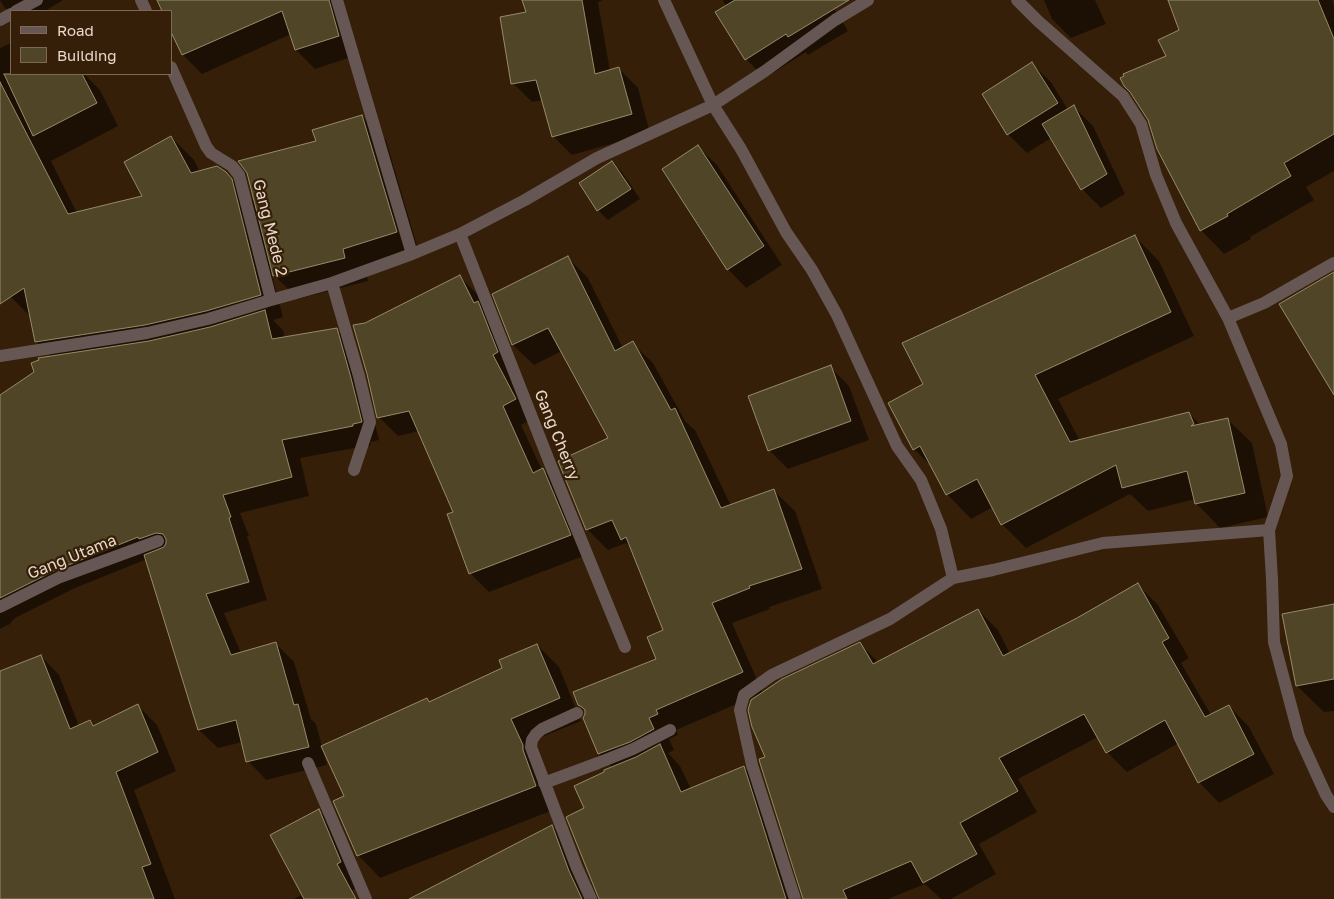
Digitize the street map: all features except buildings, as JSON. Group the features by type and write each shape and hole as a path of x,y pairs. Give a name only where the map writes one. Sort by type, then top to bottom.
{"street":[{"path":"18,10 37,0"},
{"path":"337,0 412,254"},
{"path":"664,0 714,105 741,149 786,232 812,270 837,315 897,446 921,480 941,529 953,578"},
{"path":"0,356 147,333 208,319 332,283 412,254 460,234 525,200 596,158 714,105 835,20 868,0"},
{"path":"1017,0 1123,96 1141,124 1156,175 1176,223 1228,318 1281,444 1287,476 1269,530 1274,642 1299,736 1326,795 1334,807"},
{"name":"Gang Mede 2","path":"172,69 206,146 211,153 232,166 239,175 271,300"},
{"name":"Gang Cherry","path":"460,234 551,466 625,647"},
{"path":"1228,318 1264,303 1334,263"},
{"path":"332,283 370,422 354,470"},
{"path":"795,899 752,765 740,710 744,694 772,675 890,619 953,578 1103,543 1269,530"},
{"name":"Gang Utama","path":"0,607 60,577 158,541"},
{"path":"577,713 542,729 532,740 531,747 577,868 591,899"},
{"path":"544,782 598,763 670,730"},
{"path":"308,762 366,899"}]}
